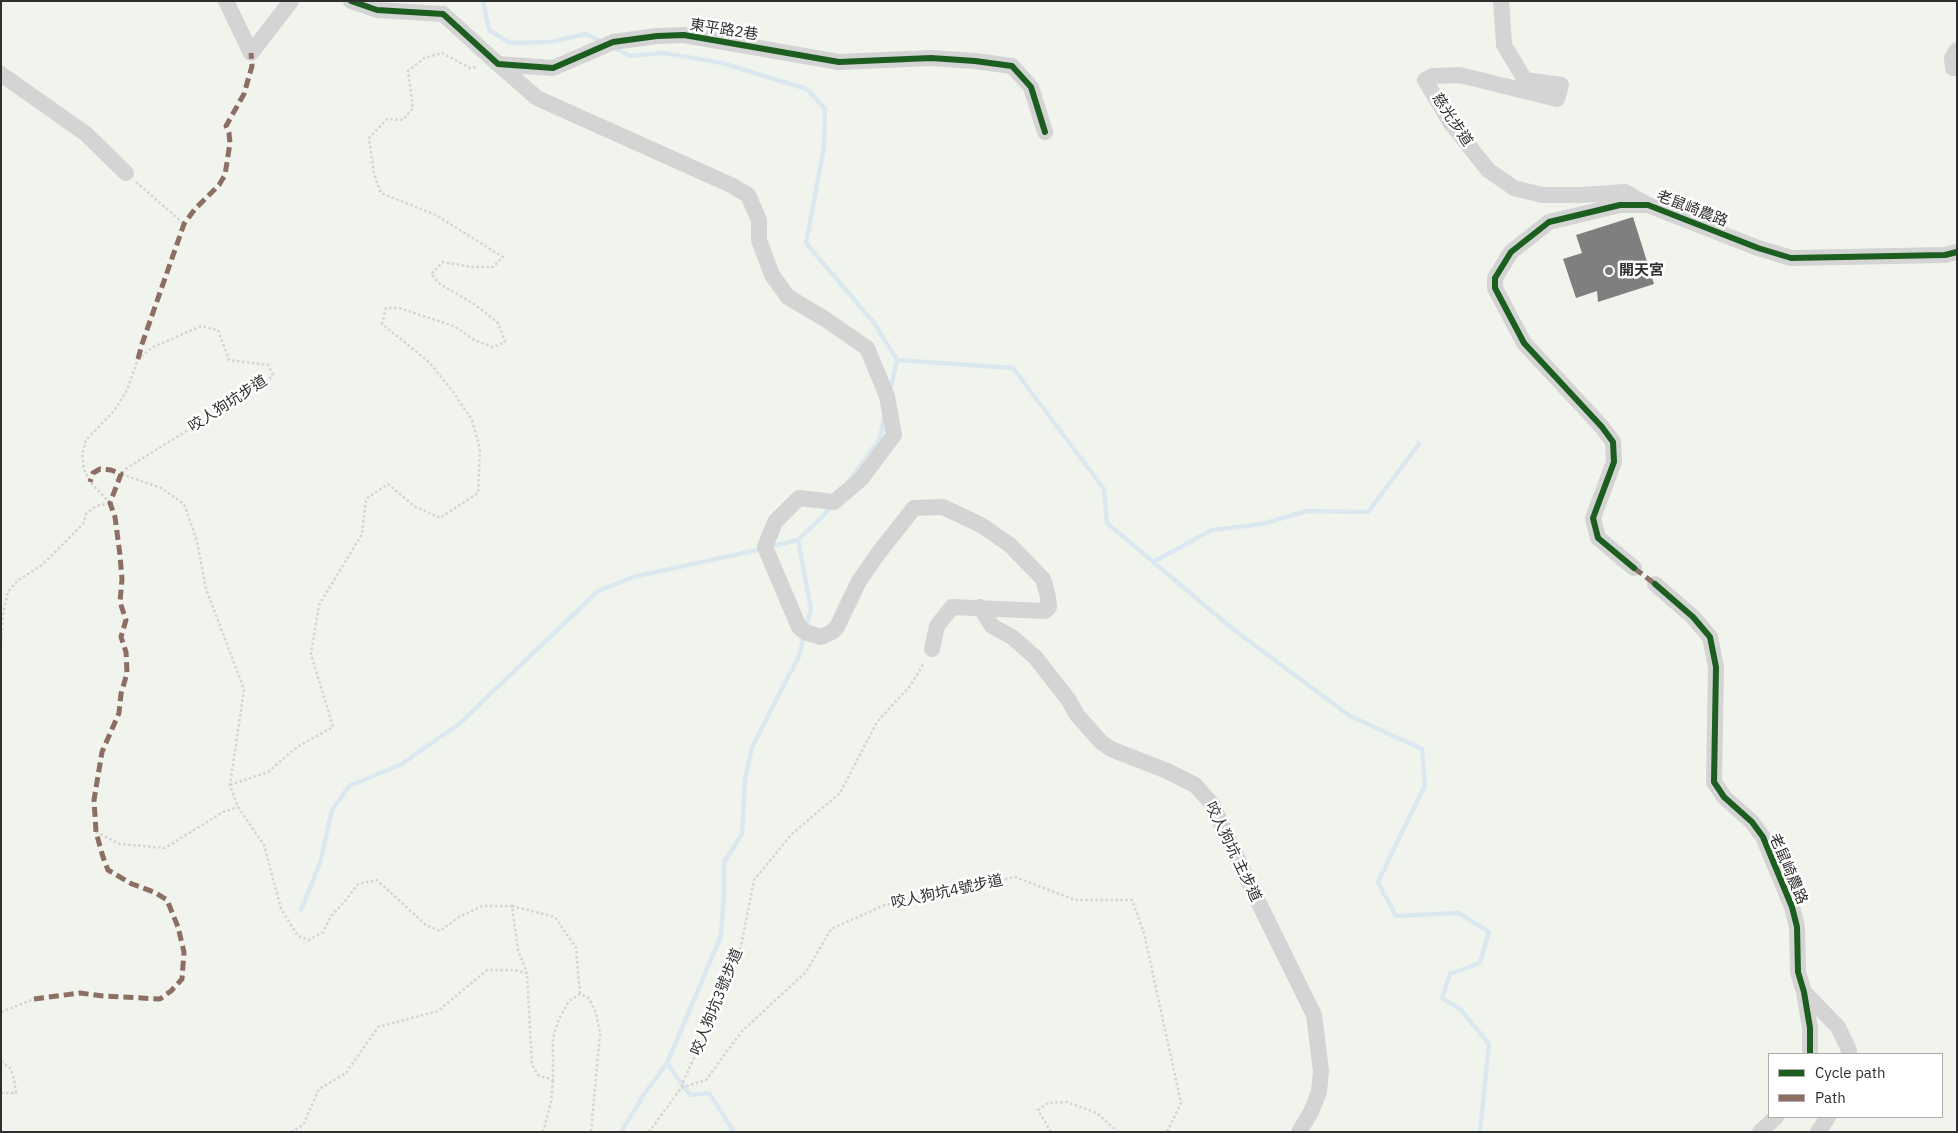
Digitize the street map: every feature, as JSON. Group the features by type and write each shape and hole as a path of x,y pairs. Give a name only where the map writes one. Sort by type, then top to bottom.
{"street":[{"path":"226,1 251,53 290,1"},
{"path":"351,1 377,10 443,14 538,98 748,195 759,220 759,240 772,275 788,297 825,318 866,348 887,396 894,435 861,479 834,502 799,498 775,522 765,547 799,627 804,632 821,637 832,632 837,627 859,581 880,550 914,508 943,506 981,525 1010,545 1044,579 1048,597 1048,608 1045,612 952,607 937,626 932,649"},
{"name":"慈光步道","path":"1501,1 1504,45 1525,80 1561,85 1558,100 1460,75 1433,76 1425,80 1450,122 1488,170 1514,188 1542,194 1581,195 1625,192 1648,205"},
{"name":"東平路2巷","path":"498,64 553,68 613,42 657,36 684,35 839,62 930,58 975,61 1012,66 1031,87 1045,132"},
{"path":"1957,50 1952,58 1952,68 1957,68"},
{"path":"1,74 86,134 126,173"},
{"name":"老鼠崎農路","path":"1634,568 1598,538 1593,518 1614,462 1613,442 1602,427 1524,343 1495,288 1495,278 1511,252 1549,222 1620,205 1648,205 1758,248 1791,258 1945,255 1957,252"},
{"name":"老鼠崎農路","path":"1656,584 1693,617 1710,637 1716,667 1714,782 1724,798 1752,822 1763,837 1792,907 1797,927 1798,972 1804,992 1810,1028 1810,1053"},
{"name":"咬人狗坑 主步道","path":"980,608 992,626 1012,637 1035,657 1068,699 1077,715 1101,742 1195,785 1212,804 1314,1015 1321,1071 1319,1092 1311,1112 1299,1132"},
{"path":"1804,992 1838,1027 1849,1053"},
{"path":"1760,1132 1775,1118"},
{"path":"1818,1132 1827,1118"}],"path":[{"path":"498,64 470,68 442,53 424,58 408,71 413,108 403,120 387,119 369,138 374,174 380,193 436,214 503,257 493,267 472,267 443,262 431,274 440,284 474,304 498,323 505,342 493,347 474,340 454,326 399,308 386,308 382,324 429,362 454,392 472,420 480,449 478,493 440,518 414,506 388,484 366,498 362,534 319,605 311,654 333,727 297,747 268,772 230,785 238,807 264,844 281,910 298,936 309,940 323,932 330,916 346,900 358,884 377,880 426,926 440,931 459,917 482,906 512,906 555,917 576,948 580,994"},
{"path":"126,173 184,224"},
{"path":"96,832 120,844 165,848 223,812 238,807"},
{"path":"512,906 518,950 527,973 532,1065 538,1075 552,1080"},
{"path":"291,1132 303,1124 319,1089 346,1073 378,1028 438,1011 487,970 514,970 527,973"},
{"path":"543,1132 551,1102 553,1038 559,1019 569,1001 580,994"},
{"path":"580,994 589,998 596,1013 600,1033 590,1132"},
{"path":"1,1012 34,999"},
{"path":"1,1061 11,1069 16,1093 1,1093"},
{"path":"649,1132 681,1088"},
{"path":"1051,1132 1038,1110 1048,1103 1067,1102 1097,1113 1118,1132"}],"shaded area":[{"path":"1,1 1957,1 1957,1132 1,1132"}],"building":[{"name":"開天宮","path":"1633,217 1654,284 1598,302 1597,291 1576,298 1563,259 1582,253 1576,235"}],"waterway":[{"path":"483,1 489,30 510,43 550,42 586,34 602,42"},
{"path":"614,48 630,56 663,53 722,63 807,89 825,109 824,147 806,243 874,323 897,360 1013,368 1104,489 1107,523 1234,630 1350,716 1422,749 1425,785 1378,882 1396,916 1459,913 1489,932 1480,963 1450,974 1442,998 1461,1010 1489,1044 1480,1132"},
{"path":"890,391 897,360"},
{"path":"851,478 880,438 884,418"},
{"path":"1153,562 1212,530 1262,524 1307,511 1368,512 1419,444"},
{"path":"806,628 811,609 798,540 832,505"},
{"path":"769,547 798,540"},
{"path":"301,910 320,863 332,810 349,786 400,765 459,724 598,591 633,577 762,549"},
{"path":"734,1132 709,1093 690,1095 667,1063 721,936 724,862 742,834 745,780 752,747 799,656 804,636"},
{"path":"621,1132 645,1093 667,1063"}],"marked path":[{"path":"138,359 184,224 195,209 219,185 225,175 230,143 226,126 244,94 252,66 251,53"},
{"path":"34,999 80,993 160,999 182,979 184,952 178,927 167,900 154,892 132,884 108,870 96,832 94,800 102,752 119,713 121,694 127,673 126,652 121,637 126,620 120,602 122,579 120,555 115,517 110,503 121,474 111,470 100,469 93,473 90,482"},
{"path":"1634,568 1655,584"}],"cycle path":[{"path":"351,1 377,10 443,14 498,64 553,68 613,42 657,36 684,35 839,62 931,58 1012,66 1031,87 1045,132"},
{"path":"1634,568 1598,538 1593,518 1614,462 1613,442 1602,427 1524,343 1495,288 1495,278 1511,252 1549,222 1620,205 1648,205 1758,248 1791,258 1945,255 1957,252"},
{"path":"1655,584 1693,617 1710,637 1716,667 1714,782 1724,797 1752,822 1763,837 1792,907 1797,927 1798,972 1804,992 1810,1028 1810,1053"}],"place":[{"name":"開天宮","path":"1609,271"}]}
